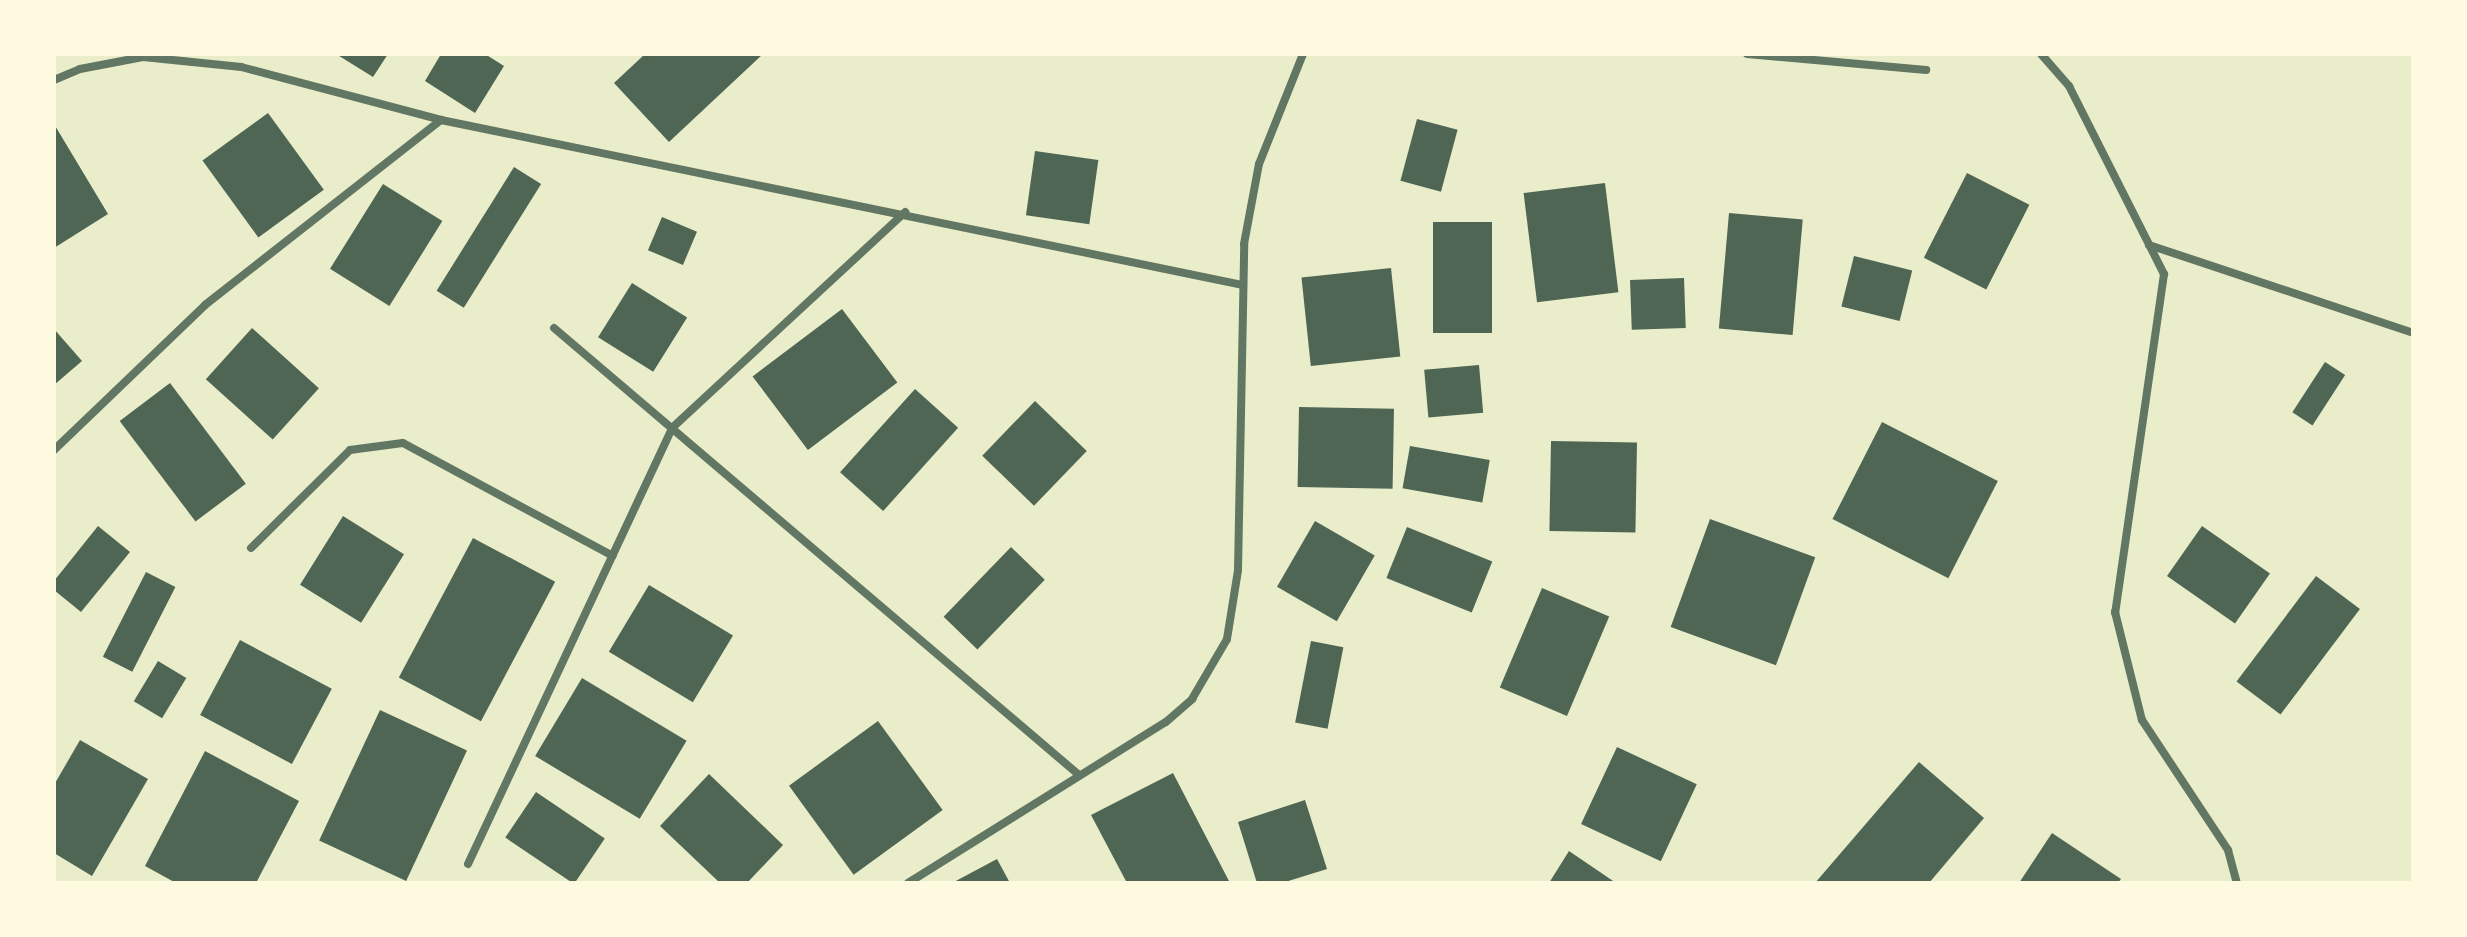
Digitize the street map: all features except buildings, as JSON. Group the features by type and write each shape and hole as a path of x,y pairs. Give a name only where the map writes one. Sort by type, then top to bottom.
{"street":[{"path":"908,883 1183,707 1212,670 1227,639 1238,570 1244,244 1259,164 1303,54"},
{"path":"1747,54 1926,70"},
{"path":"2041,54 2069,86 2164,274 2115,612 2142,720 2228,850 2237,883"},
{"path":"54,80 80,69 143,57 241,67 441,120 905,212 1243,285"},
{"path":"54,450 205,305 441,120"},
{"path":"468,864 672,428 905,212"},
{"path":"2149,245 2413,333"},
{"path":"554,328 1079,775"},
{"path":"251,548 350,450 403,443 613,556"}]}
